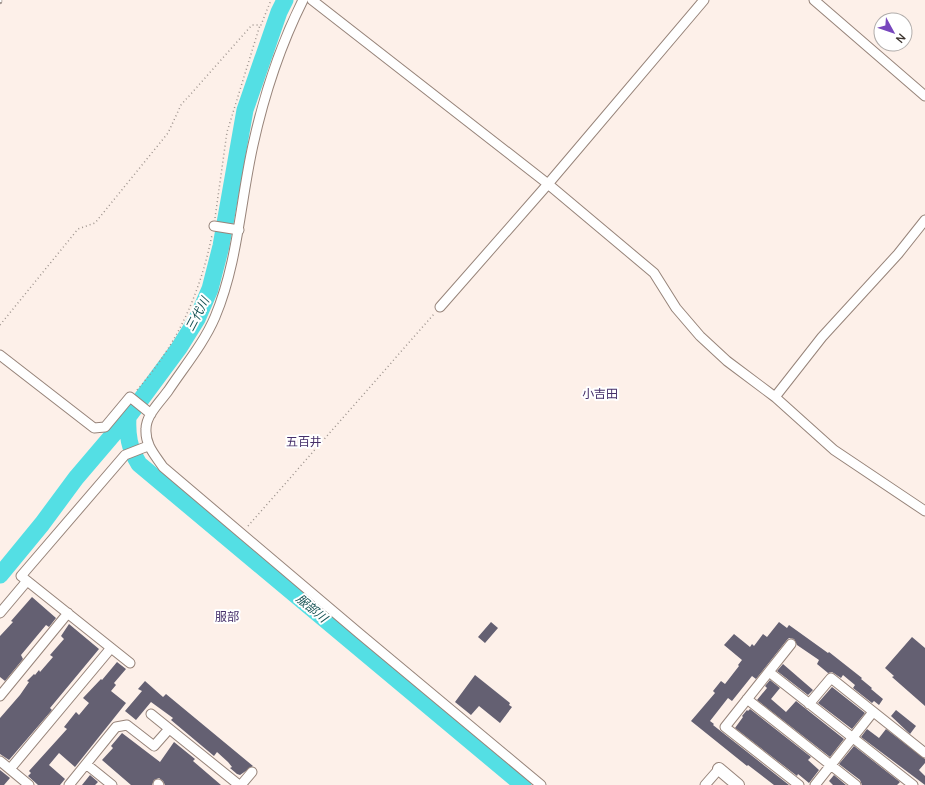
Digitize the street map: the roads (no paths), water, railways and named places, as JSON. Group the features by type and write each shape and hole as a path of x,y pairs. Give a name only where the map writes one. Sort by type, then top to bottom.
{"street":[{"path":"303,0 290,25 270,80 252,146 230,272 215,317 202,342 150,413 146,429 145,447 163,467 541,785"},
{"path":"312,0 548,184 654,273 676,308 700,336 727,361 776,397 834,450 925,511"},
{"path":"440,307 548,184 704,0"},
{"path":"814,0 925,96"},
{"path":"776,397 822,337 898,254 925,220"},
{"path":"215,226 238,230"},
{"path":"0,355 94,428 105,427 131,398 150,413"},
{"path":"130,663 21,576 125,455 145,447"},
{"path":"0,612 27,581"},
{"path":"0,696 68,613"},
{"path":"791,644 725,727 799,785"},
{"path":"10,769 111,648"},
{"path":"769,672 913,785"},
{"path":"810,704 831,678 925,752"},
{"path":"747,699 856,785"},
{"path":"815,785 873,712"},
{"path":"151,714 240,785 252,772"},
{"path":"69,785 116,727 127,725 154,746 169,729"},
{"path":"0,761 29,785"},
{"path":"86,764 112,785"},
{"path":"705,785 719,769 738,785"}],"waterway":[{"name":"三代川","path":"0,575 42,524 76,478 128,417 179,348 197,319 210,289 221,246 245,110 279,12 285,0"},
{"name":"服部川","path":"128,417 129,441 139,464 523,785"}],"district":[{"name":"小吉田","path":"600,393"},
{"name":"五百井","path":"304,441"},
{"name":"服部","path":"227,616"}]}
